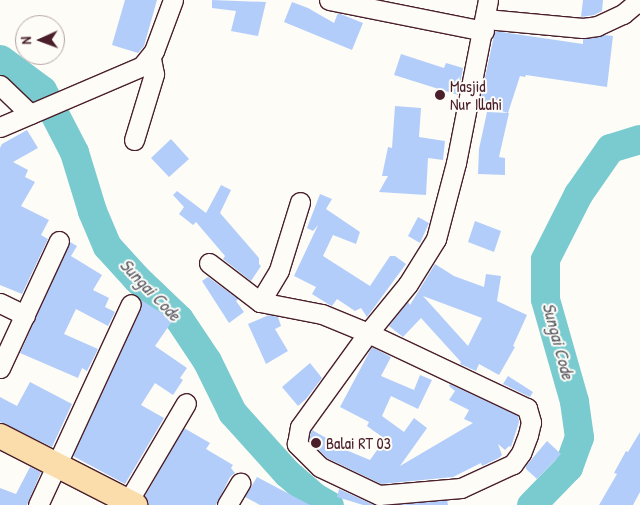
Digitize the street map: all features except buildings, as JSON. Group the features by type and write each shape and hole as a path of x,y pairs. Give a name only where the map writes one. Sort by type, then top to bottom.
{"main road":[{"path":"0,436 130,504"}],"street":[{"path":"0,127 142,66 151,58 173,0"},
{"path":"329,0 485,25 582,28 597,26 623,14 635,4 640,3"},
{"path":"209,263 260,302 322,314 368,333 527,408 531,422 528,435 521,453 513,464 461,488 379,495 320,467 297,444 300,427 368,333 408,284 436,239 456,163 485,25 488,0"},
{"path":"134,140 154,74 151,58"},
{"path":"0,84 30,114"},
{"path":"260,302 279,270 300,202"},
{"path":"0,368 59,241"},
{"path":"0,303 25,315"},
{"path":"38,505 131,304"},
{"path":"130,504 186,403"},
{"path":"228,505 240,483"}],"waterway":[{"name":"Sungai Code","path":"0,59 42,90 74,152 92,211 107,246 136,278 179,319 207,361 232,412 287,473 315,497 329,505"},
{"name":"Sungai Code","path":"531,505 568,467 579,437 574,401 545,299 545,259 578,194 610,148 640,139"}],"place":[{"name":"Masjid Nur Illahi","path":"440,95"},
{"name":"Balai RT 03","path":"316,443"}]}
